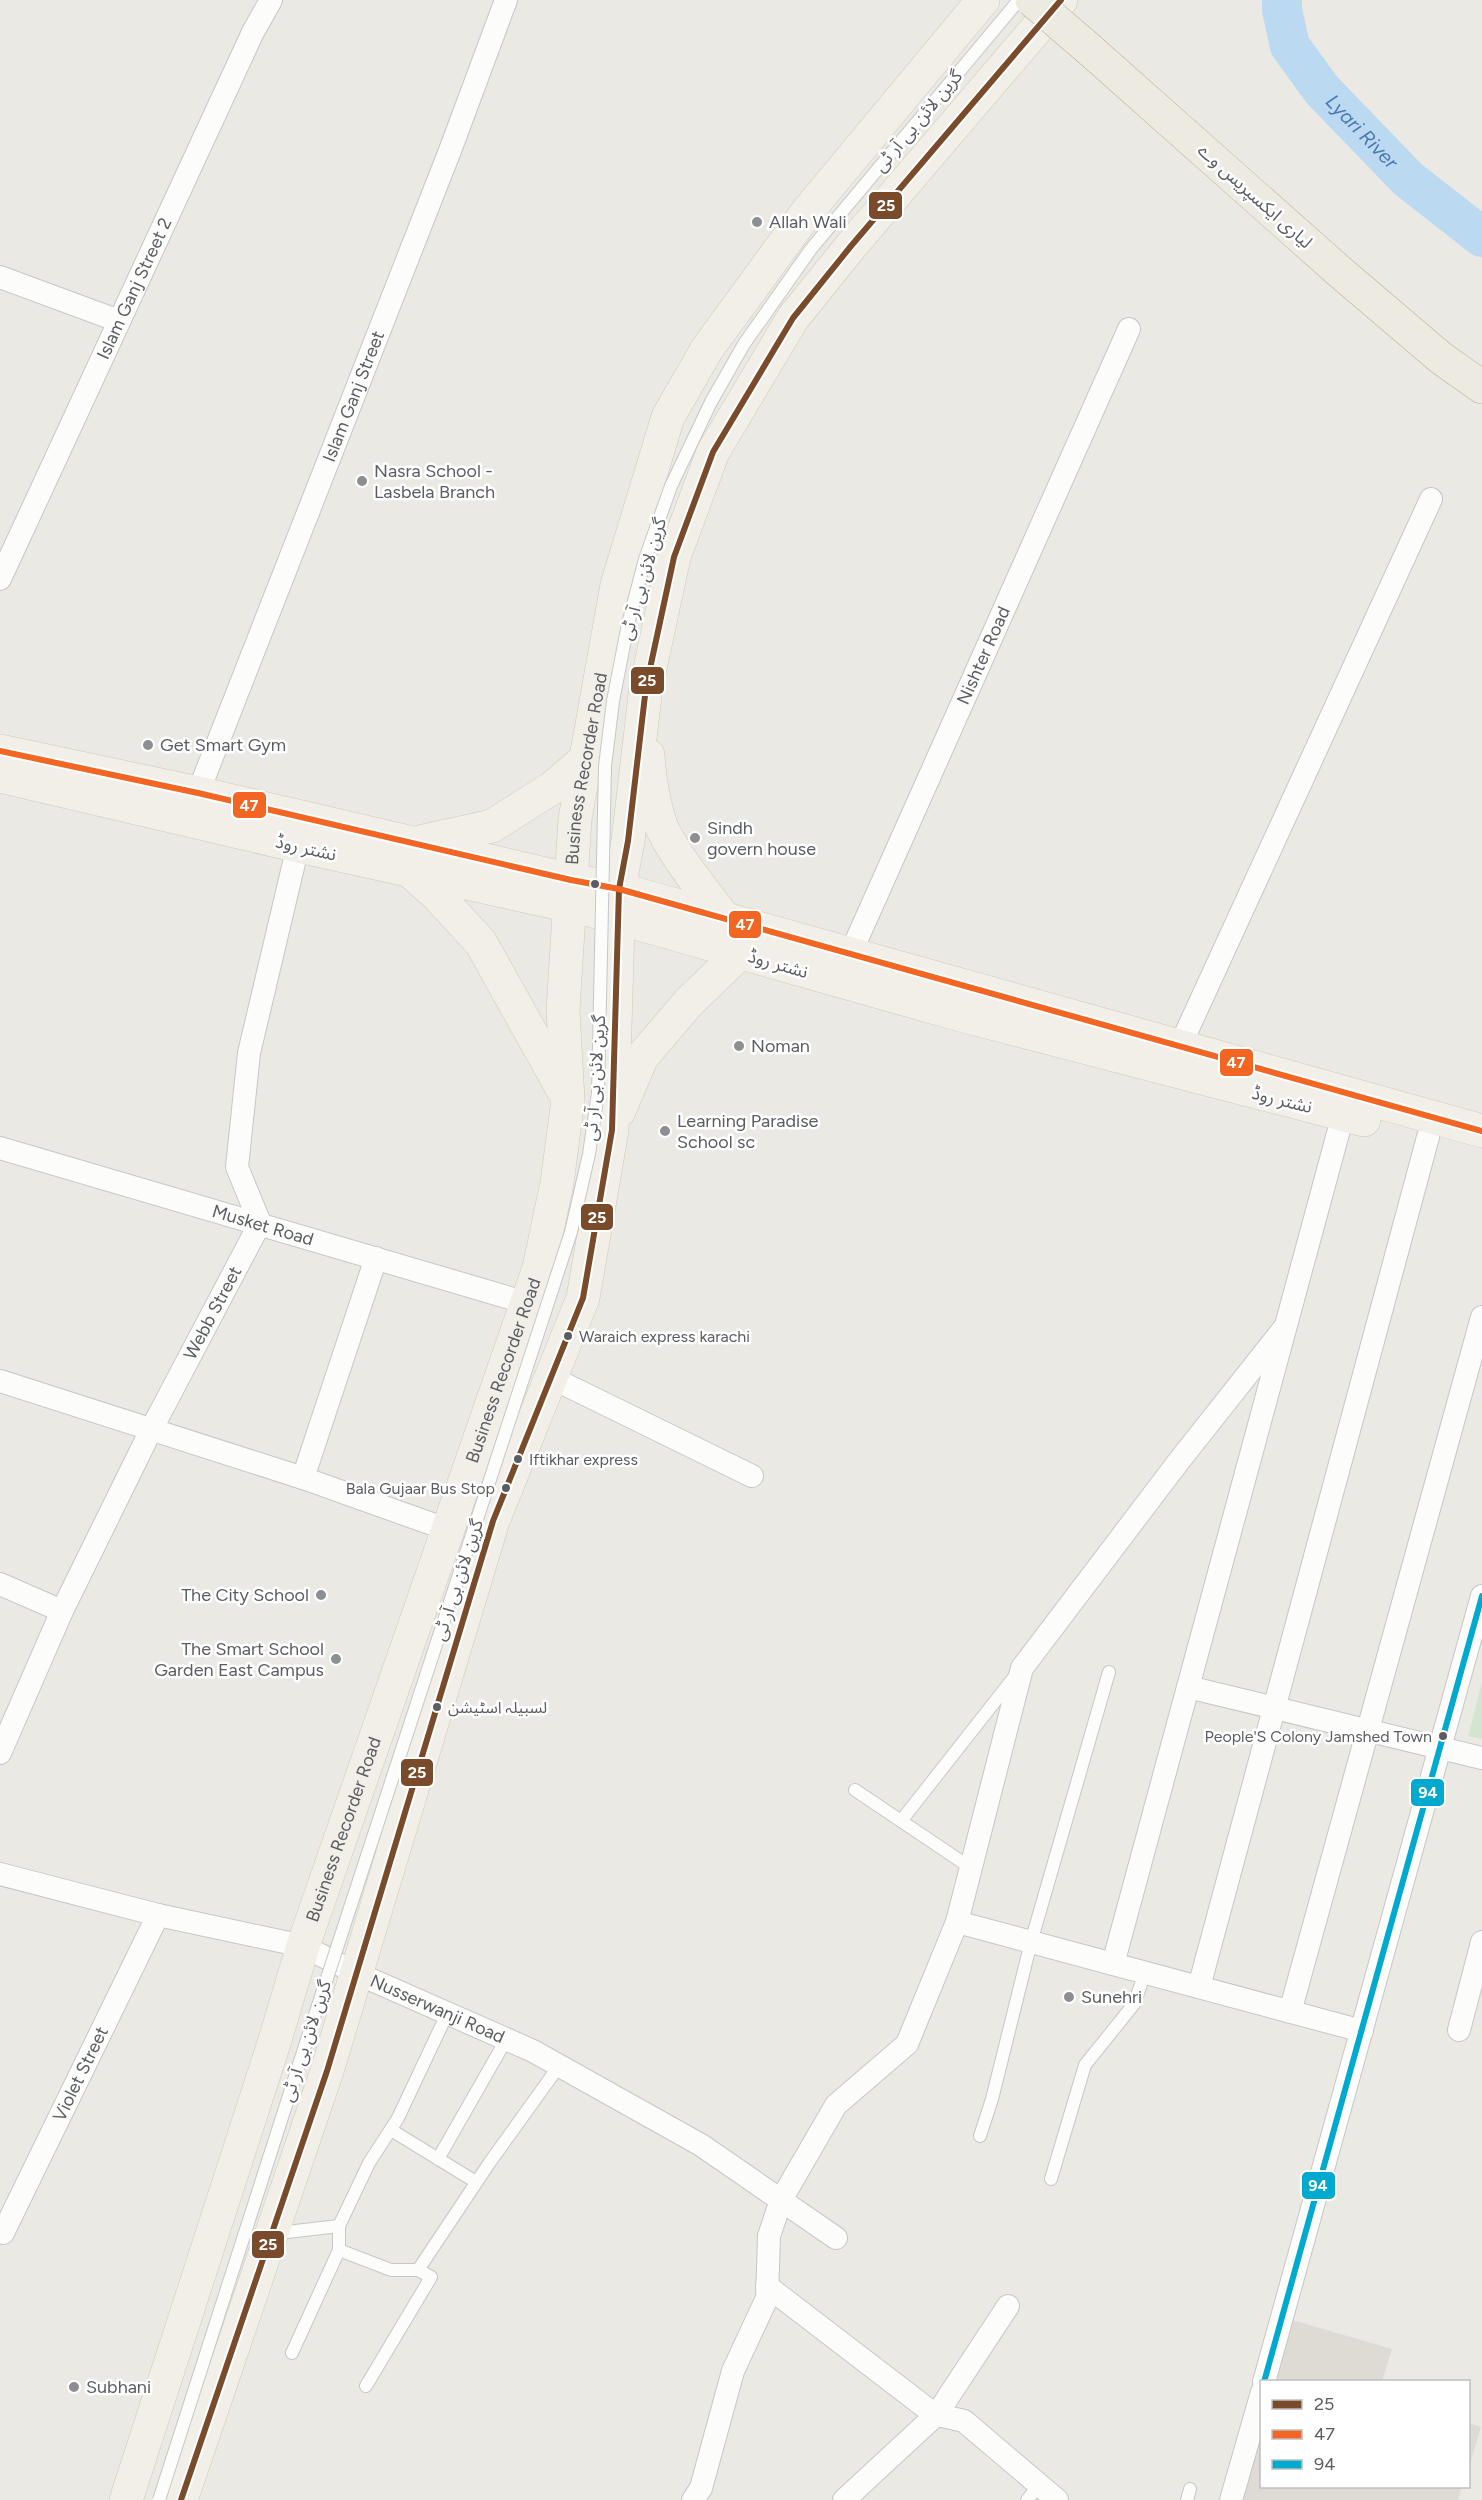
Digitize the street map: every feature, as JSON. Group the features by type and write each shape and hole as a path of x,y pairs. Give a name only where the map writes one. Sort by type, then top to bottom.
{"highway":[{"name":"لیاری ایکسپریس وے","path":"1032,0 1365,294 1441,358 1482,387"}],"main road":[{"path":"181,2500 327,2071 493,1521 583,1298 612,1130 619,904 645,687 674,556 713,452 793,318 851,246 1061,0"},
{"name":"Business Recorder Road","path":"126,2500 275,2040 303,1946 538,1268 557,1183 568,1100 564,1010 575,819 617,585 668,417 707,349 807,212 977,8"},
{"path":"645,687 649,772 663,830 725,919"},
{"name":"نشتر روڈ","path":"0,751 198,793 411,857 619,904 725,919 844,968"},
{"path":"568,1100 481,943 438,896 411,857 492,826 552,788 586,759"},
{"name":"نشتر روڈ","path":"0,776 298,846 411,857"},
{"name":"نشتر روڈ","path":"619,904 740,953 844,968 1174,1058 1482,1131"},
{"path":"612,1130 642,1057 689,1002 740,953"},
{"name":"نشتر روڈ","path":"1174,1058 1343,1115 1482,1151"}],"street":[{"name":"Islam Ganj Street 2","path":"0,579 253,32 271,0"},
{"name":"Islam Ganj Street","path":"198,793 451,148 506,0"},
{"path":"0,277 119,321"},
{"name":"Nishter Road","path":"844,968 1129,329"},
{"path":"1174,1058 1431,499"},
{"path":"260,1223 237,1167 249,1053 298,846"},
{"path":"1113,1964 1343,1115"},
{"path":"1199,1987 1428,1137"},
{"name":"Musket Road","path":"0,1148 527,1303"},
{"name":"Webb Street","path":"0,1753 62,1611 151,1430 260,1223"},
{"path":"303,1478 376,1258"},
{"path":"1290,2012 1482,1317"},
{"path":"693,2500 701,2488 733,2371 767,2298 769,2236 781,2199 836,2105 907,2044 957,1922 1022,1668 1179,1461 1285,1327"},
{"path":"552,1378 752,1476"},
{"path":"0,1381 303,1478 449,1530"},
{"path":"0,1584 62,1611"},
{"path":"1265,2380 1482,1596"},
{"path":"1188,1687 1482,1758"},
{"name":"Nusserwanji Road","path":"0,1874 158,1915 303,1946 356,1973 559,2066 700,2145 836,2238"},
{"name":"Violet Street","path":"1,2236 158,1915"},
{"path":"957,1922 1362,2031"},
{"path":"1459,2030 1482,1942"},
{"path":"767,2286 937,2414 964,2421 1033,2492 1057,2500"},
{"path":"851,2498 937,2414 1008,2306"},
{"path":"1232,2500 1260,2399"}],"lane":[{"name":"گرین لائن بی آر ٹی","path":"159,2500 312,2021 571,1232 589,1154 598,1093 604,788 608,733 636,590 657,525 676,475 711,402 744,344 784,284 1019,0"},
{"path":"901,1821 1022,1668"},
{"path":"980,2136 992,2099 1031,1942 1109,1672"},
{"path":"855,1790 971,1868"},
{"path":"1051,2179 1085,2065 1134,2004 1145,1973"},
{"path":"292,2353 339,2250 339,2226 369,2163 398,2118 447,2014"},
{"path":"438,2159 506,2040"},
{"path":"418,2270 476,2182 559,2066"},
{"path":"391,2130 476,2182"},
{"path":"287,2232 339,2226"},
{"path":"339,2250 392,2270 418,2270 430,2277 366,2386"}],"shaded area":[{"path":"1282,2317 1392,2349 1382,2380 1265,2380"},
{"path":"1260,2396 1260,2488 1462,2488 1458,2500 1231,2500"},
{"path":"1470,2424 1481,2427 1470,2464"}],"green space":[{"path":"1482,1682 1482,1739 1468,1736"}],"waterway":[{"name":"Lyari River","path":"1282,0 1290,46 1322,90 1408,179 1482,237"}],"transit line":[{"name":"25","path":"181,2500 327,2071 493,1521 583,1298 612,1130 619,889 628,841 646,687 674,557 713,452 793,318 851,246 1061,0"},
{"name":"47","path":"0,751 198,793 571,880 619,889 1482,1131"},
{"name":"94","path":"1265,2380 1482,1596"}],"place":[{"name":"Allah Wali","path":"757,222"},
{"name":"Nasra School - Lasbela Branch","path":"362,481"},
{"name":"Get Smart Gym","path":"148,745"},
{"name":"Sindh govern house","path":"695,838"},
{"name":"Noman","path":"739,1046"},
{"name":"Learning Paradise School sc","path":"665,1131"},
{"name":"Waraich express karachi","path":"568,1336"},
{"name":"Iftikhar express","path":"518,1459"},
{"name":"Bala Gujaar Bus Stop","path":"506,1488"},
{"name":"The City School","path":"321,1595"},
{"name":"The Smart School Garden East Campus","path":"336,1659"},
{"name":"لسبیلہ اسٹیشن","path":"437,1707"},
{"name":"People'S Colony Jamshed Town","path":"1443,1736"},
{"name":"Sunehri","path":"1069,1997"},
{"name":"Subhani","path":"74,2387"}]}
